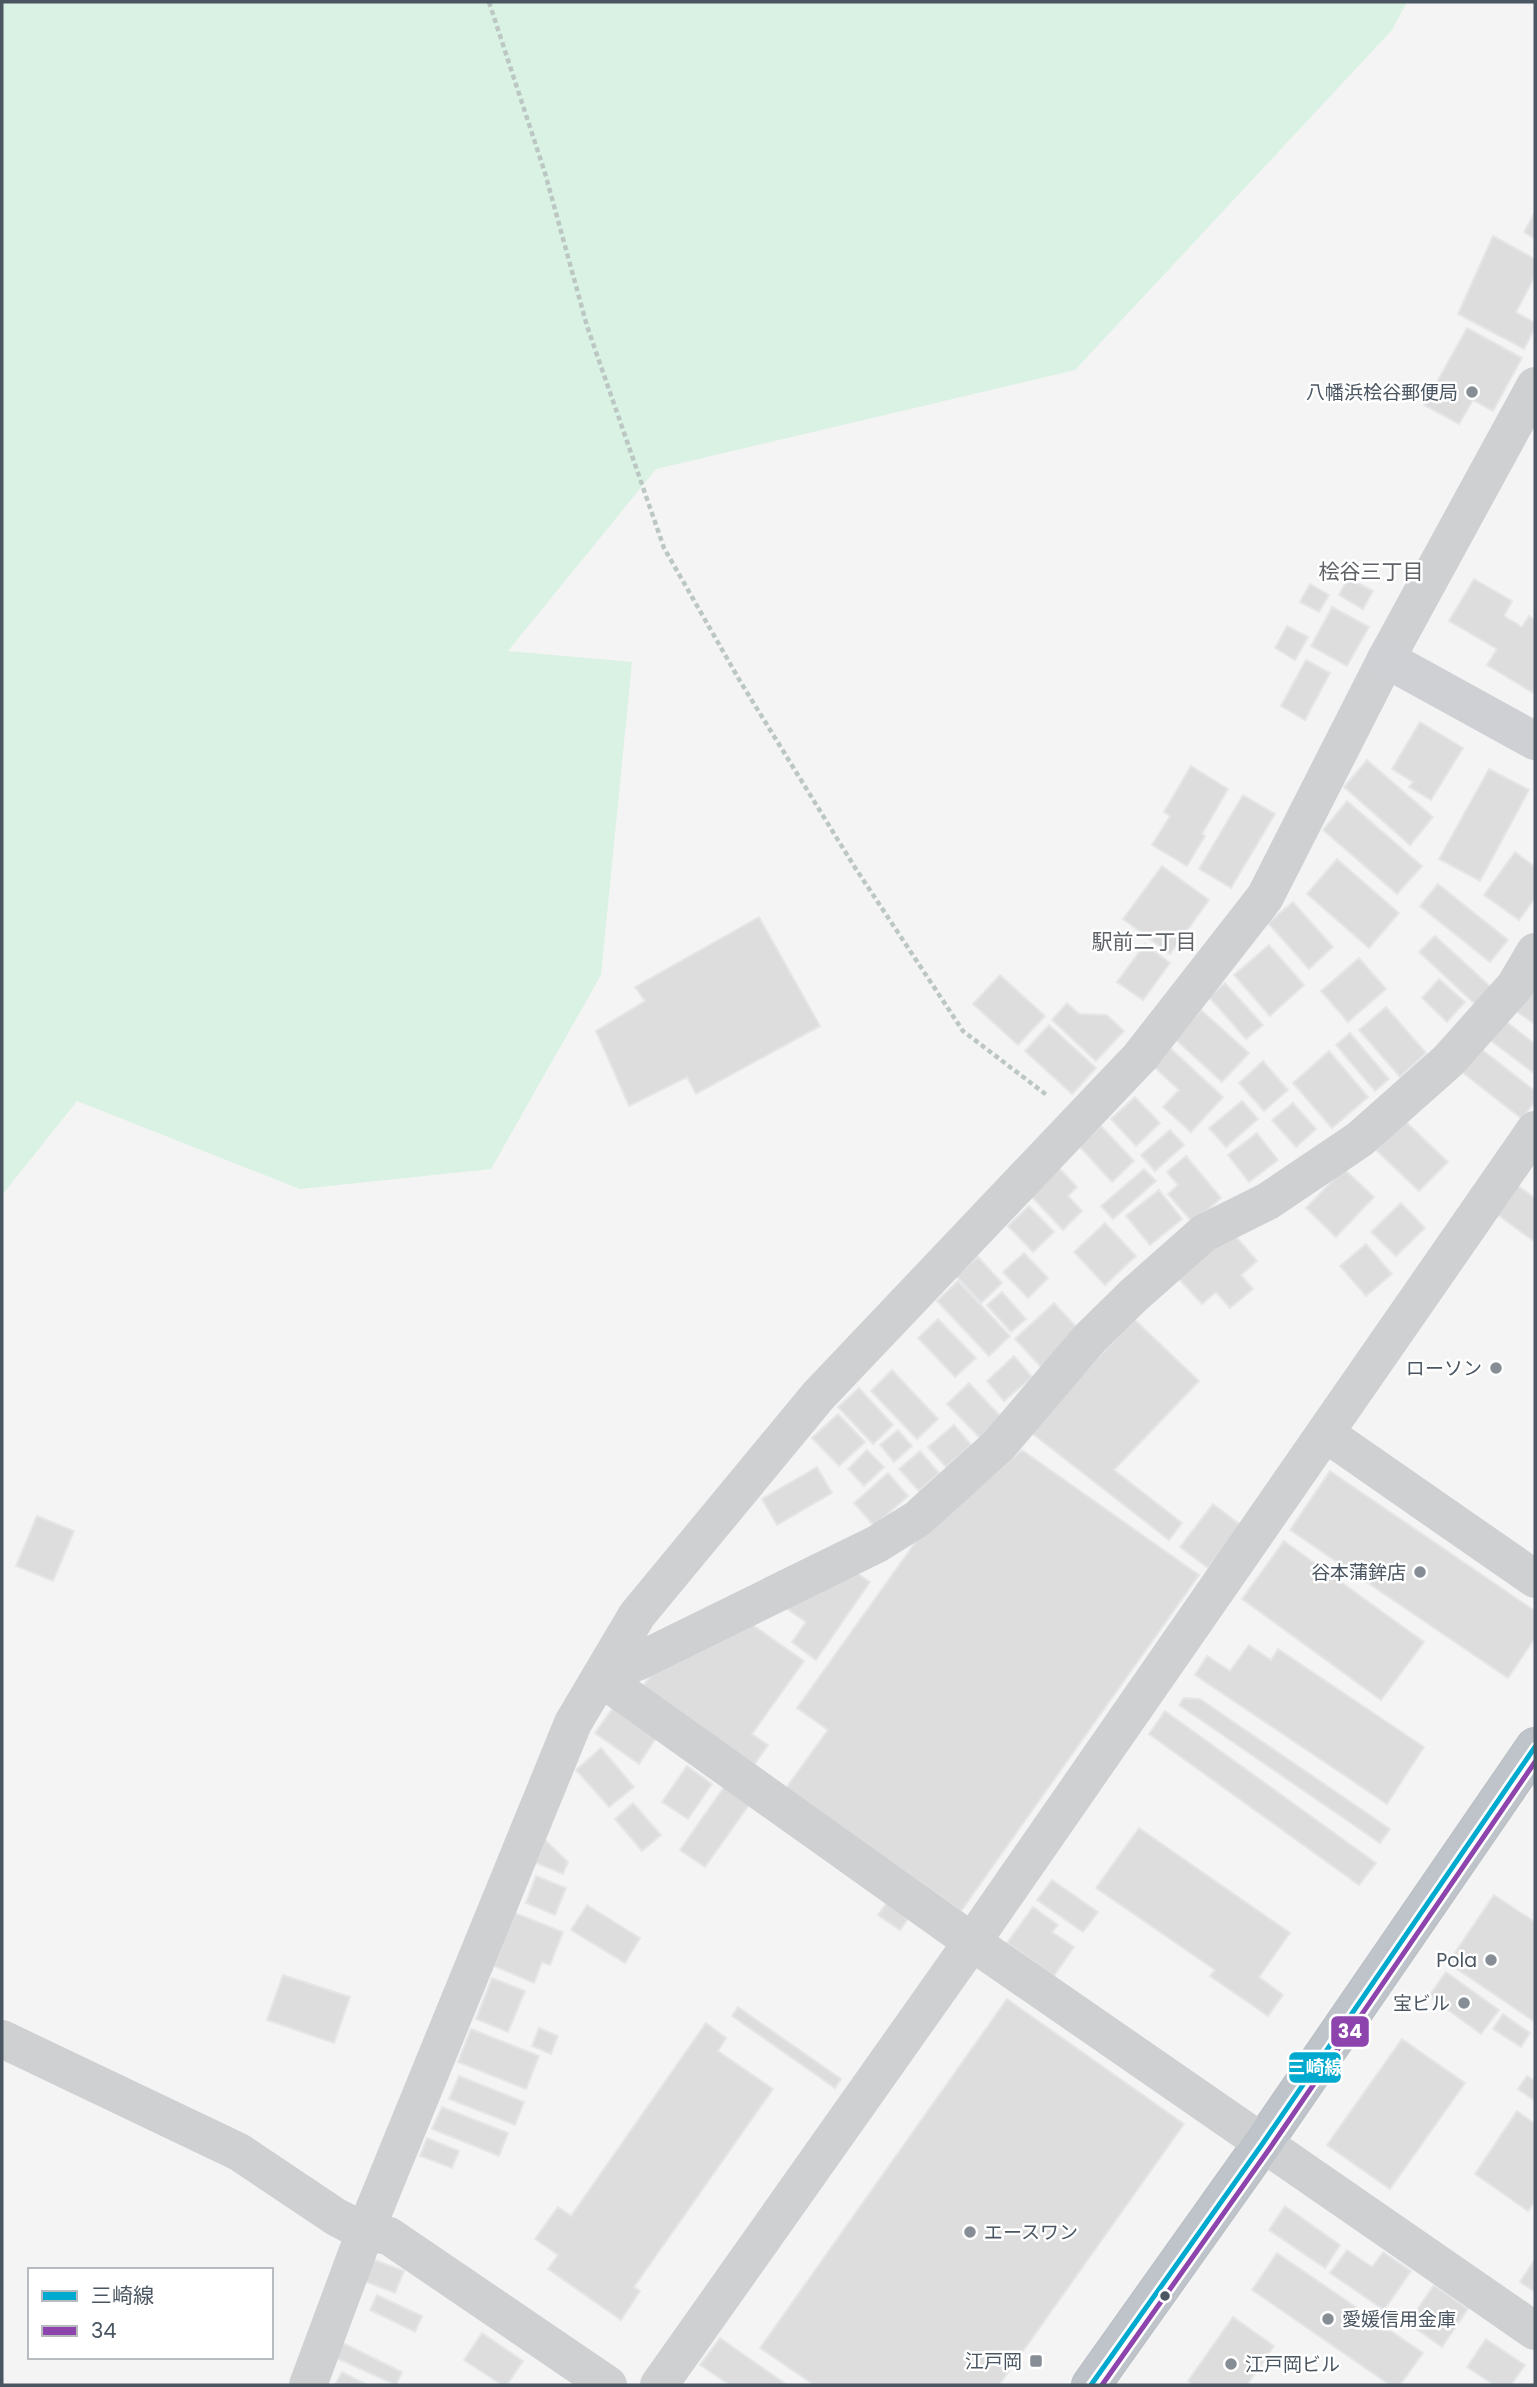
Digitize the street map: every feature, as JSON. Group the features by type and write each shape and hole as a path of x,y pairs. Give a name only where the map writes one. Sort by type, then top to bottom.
{"highway":[{"path":"1091,2385 1263,2143 1535,1747"}],"street":[{"path":"308,2385 365,2232 573,1723 637,1615 818,1396 1140,1057 1265,897 1386,659 1535,386"},
{"path":"1386,659 1535,741"},
{"path":"600,1677 637,1662 877,1544 916,1519 998,1446 1090,1338 1205,1233 1268,1201 1360,1139 1448,1061 1516,986 1535,952"},
{"path":"659,2385 972,1942 1535,1130"},
{"path":"1325,1433 1535,1579"},
{"path":"600,1677 972,1942 1535,2331"},
{"path":"2,2039 239,2152 336,2217 365,2232 389,2236 608,2385"}],"path":[{"path":"489,2 545,173 587,326 664,548 740,681 854,866 963,1031 1079,1120"}],"green space":[{"path":"2,2 1407,2 1392,30 1075,370 656,469 508,651 632,662 601,975 491,1169 300,1189 77,1101 2,1195"}],"building":[{"path":"1535,212 1535,239 1524,232"},
{"path":"1493,236 1535,259 1535,276 1516,312 1535,323 1524,349 1458,314"},
{"path":"1467,328 1522,358 1493,411 1473,400 1459,424 1424,405"},
{"path":"1348,578 1373,591 1363,609 1339,595"},
{"path":"1474,579 1512,601 1504,616 1522,627 1529,616 1535,620 1535,694 1487,665 1497,649 1449,621"},
{"path":"1310,584 1329,595 1319,612 1300,602"},
{"path":"1332,607 1369,627 1347,666 1311,646"},
{"path":"1287,626 1308,637 1295,660 1275,648"},
{"path":"1306,660 1330,673 1305,720 1281,706"},
{"path":"1420,722 1463,748 1431,800 1409,787 1413,782 1392,769"},
{"path":"1367,760 1433,817 1410,845 1344,787"},
{"path":"1191,766 1228,789 1187,866 1152,845 1170,816 1164,812"},
{"path":"1489,769 1529,790 1480,881 1439,859"},
{"path":"1243,795 1275,814 1231,888 1199,869"},
{"path":"1347,801 1422,866 1397,894 1323,830"},
{"path":"1515,852 1535,867 1535,898 1519,920 1484,895"},
{"path":"1337,859 1399,913 1369,948 1307,894"},
{"path":"1162,866 1209,900 1170,954 1123,919"},
{"path":"1438,884 1508,940 1490,962 1420,906"},
{"path":"1293,902 1333,947 1309,969 1268,923"},
{"path":"759,917 820,1026 696,1094 687,1077 629,1106 596,1031 645,1001 635,987"},
{"path":"1435,936 1492,988 1476,1005 1419,952"},
{"path":"1145,944 1170,963 1143,1000 1117,982"},
{"path":"1269,945 1304,985 1270,1016 1234,975"},
{"path":"1359,958 1386,989 1348,1022 1321,991"},
{"path":"1000,975 1045,1016 1018,1045 973,1004"},
{"path":"1439,979 1465,1002 1447,1022 1422,998"},
{"path":"1225,983 1263,1025 1246,1039 1209,997"},
{"path":"1531,988 1535,990 1535,1024 1516,1011"},
{"path":"1067,1003 1079,1014 1107,1015 1124,1031 1096,1061 1052,1020"},
{"path":"1386,1007 1426,1053 1400,1077 1359,1030"},
{"path":"1201,1010 1249,1053 1222,1082 1175,1039"},
{"path":"1504,1020 1535,1044 1535,1074 1490,1040"},
{"path":"1049,1025 1096,1068 1072,1094 1025,1051"},
{"path":"1350,1033 1389,1079 1375,1091 1336,1045"},
{"path":"1168,1046 1223,1097 1191,1132 1163,1107 1179,1090 1152,1065"},
{"path":"1480,1048 1535,1091 1535,1101 1522,1119 1462,1072"},
{"path":"1329,1051 1368,1097 1332,1128 1293,1083"},
{"path":"1263,1061 1288,1090 1264,1111 1239,1083"},
{"path":"1135,1097 1160,1123 1136,1146 1111,1119"},
{"path":"1242,1101 1258,1119 1226,1147 1209,1128"},
{"path":"1293,1103 1316,1129 1296,1147 1272,1120"},
{"path":"1404,1120 1448,1162 1419,1191 1376,1150"},
{"path":"1101,1126 1134,1161 1112,1182 1079,1146"},
{"path":"1170,1130 1184,1145 1155,1171 1141,1155"},
{"path":"1257,1133 1278,1160 1249,1182 1228,1155"},
{"path":"1186,1156 1221,1198 1193,1223 1168,1194 1178,1185 1167,1172"},
{"path":"1059,1168 1077,1187 1068,1196 1082,1211 1063,1230 1030,1195"},
{"path":"1144,1169 1156,1181 1113,1219 1101,1206"},
{"path":"1344,1169 1374,1197 1336,1237 1306,1208"},
{"path":"1518,1186 1535,1198 1535,1242 1498,1215"},
{"path":"1159,1190 1182,1219 1150,1245 1126,1216"},
{"path":"1401,1203 1425,1228 1396,1256 1371,1232"},
{"path":"1029,1206 1054,1232 1033,1252 1008,1226"},
{"path":"1105,1223 1136,1256 1105,1285 1074,1252"},
{"path":"1231,1231 1257,1261 1241,1275 1253,1289 1230,1308 1216,1292 1202,1304 1178,1278"},
{"path":"1366,1244 1392,1274 1366,1296 1340,1266"},
{"path":"1024,1253 1048,1278 1028,1298 1003,1272"},
{"path":"978,1257 1002,1283 981,1303 956,1276"},
{"path":"958,1281 1010,1336 989,1356 937,1301"},
{"path":"1002,1292 1026,1319 1011,1332 987,1305"},
{"path":"1054,1303 1081,1332 1042,1368 1015,1339"},
{"path":"938,1319 976,1358 955,1377 918,1338"},
{"path":"1134,1319 1199,1381 1114,1470 1182,1523 1169,1540 1029,1431"},
{"path":"1014,1356 1032,1377 1004,1401 987,1381"},
{"path":"892,1370 938,1419 917,1439 871,1391"},
{"path":"969,1383 1003,1419 981,1439 947,1404"},
{"path":"859,1388 893,1425 873,1444 838,1407"},
{"path":"838,1414 865,1442 839,1466 812,1438"},
{"path":"954,1425 971,1445 946,1467 928,1447"},
{"path":"898,1430 912,1446 894,1462 880,1445"},
{"path":"867,1450 884,1467 864,1486 848,1469"},
{"path":"1022,1450 1199,1575 961,1911 786,1788 828,1730 797,1708 917,1540"},
{"path":"920,1451 939,1473 919,1491 899,1469"},
{"path":"817,1467 832,1493 777,1525 762,1499"},
{"path":"1330,1471 1535,1611 1535,1638 1508,1678 1290,1530"},
{"path":"888,1473 908,1496 874,1526 854,1503"},
{"path":"1213,1504 1242,1526 1208,1568 1180,1547"},
{"path":"37,1516 74,1531 53,1581 16,1566"},
{"path":"1284,1541 1424,1642 1381,1700 1242,1599"},
{"path":"854,1571 870,1582 816,1660 792,1642 806,1622 786,1608"},
{"path":"750,1623 804,1661 752,1734 768,1745 752,1768 641,1689 654,1671"},
{"path":"1249,1645 1271,1660 1278,1649 1424,1747 1387,1804 1195,1675 1207,1656 1230,1671"},
{"path":"1184,1698 1200,1699 1390,1829 1380,1843 1179,1705"},
{"path":"613,1708 656,1738 639,1764 595,1733"},
{"path":"1165,1711 1376,1863 1359,1885 1149,1734"},
{"path":"601,1748 634,1787 609,1807 576,1770"},
{"path":"687,1766 712,1784 688,1819 662,1802"},
{"path":"724,1787 749,1805 705,1867 680,1850"},
{"path":"633,1803 661,1835 642,1851 615,1819"},
{"path":"1139,1828 1290,1933 1259,1977 1283,1995 1268,2016 1210,1976 1215,1970 1096,1888"},
{"path":"545,1840 568,1862 563,1874 536,1863"},
{"path":"536,1876 566,1888 555,1915 526,1903"},
{"path":"1052,1880 1098,1912 1083,1932 1037,1900"},
{"path":"1494,1895 1535,1922 1535,2022 1448,1963"},
{"path":"888,1901 910,1916 900,1930 878,1915"},
{"path":"587,1905 640,1938 625,1963 571,1930"},
{"path":"1033,1907 1058,1925 1052,1932 1074,1947 1054,1976 1007,1943"},
{"path":"515,1913 563,1932 550,1965 542,1962 534,1983 494,1966"},
{"name":"宝ビル","path":"1446,1972 1499,2010 1481,2034 1429,1996"},
{"path":"283,1975 350,1997 334,2043 267,2020"},
{"path":"492,1978 525,1991 508,2032 476,2019"},
{"path":"1007,1999 1184,2124 999,2385 814,2385 760,2348"},
{"path":"738,2007 841,2079 835,2088 732,2016"},
{"path":"1503,2014 1530,2033 1521,2047 1493,2029"},
{"path":"706,2023 726,2038 718,2051 773,2089 634,2287 640,2291 621,2320 548,2269 558,2255 535,2239 558,2207 571,2216"},
{"path":"539,2028 558,2036 551,2054 532,2046"},
{"path":"471,2029 539,2056 526,2089 458,2062"},
{"path":"1402,2039 1465,2083 1390,2189 1327,2145"},
{"path":"459,2076 524,2102 515,2125 449,2099"},
{"path":"1527,2076 1535,2081 1535,2101 1518,2089"},
{"path":"442,2107 508,2133 499,2156 432,2129"},
{"path":"1517,2111 1535,2124 1535,2201 1528,2211 1475,2174"},
{"path":"427,2138 459,2151 452,2168 420,2156"},
{"path":"1285,2206 1340,2245 1325,2268 1269,2230"},
{"path":"1347,2250 1372,2267 1383,2252 1411,2271 1384,2310 1330,2273"},
{"path":"1277,2253 1423,2353 1400,2385 1390,2385 1252,2290"},
{"path":"372,2259 404,2271 395,2293 364,2281"},
{"path":"1535,2259 1535,2292 1520,2282"},
{"path":"1434,2285 1468,2309 1442,2347 1408,2323"},
{"path":"377,2295 422,2316 415,2332 370,2310"},
{"name":"江戸岡ビル","path":"1233,2317 1274,2346 1247,2385 1194,2385 1188,2381"},
{"path":"482,2333 523,2361 507,2385 502,2385 464,2360"},
{"path":"720,2338 787,2385 730,2385 700,2365"},
{"path":"1486,2339 1525,2365 1511,2385 1494,2385 1467,2367"},
{"path":"343,2343 402,2372 396,2385 336,2358"},
{"path":"342,2372 367,2385 335,2385"}],"transit line":[{"name":"三崎線","path":"1091,2385 1263,2143 1535,1747"},
{"name":"34","path":"1102,2385 1270,2148 1535,1762"}],"place":[{"name":"八幡浜桧谷郵便局","path":"1472,392"},
{"name":"ローソン","path":"1496,1368"},
{"name":"谷本蒲鉾店","path":"1420,1572"},
{"name":"Pola","path":"1491,1960"},
{"name":"宝ビル","path":"1464,2003"},
{"name":"エースワン","path":"970,2232"},
{"name":"愛媛信用金庫","path":"1328,2319"},
{"name":"江戸岡","path":"1036,2361"},
{"name":"江戸岡ビル","path":"1231,2364"}],"district":[{"name":"桧谷三丁目","path":"1371,572"},
{"name":"駅前二丁目","path":"1144,942"}]}
